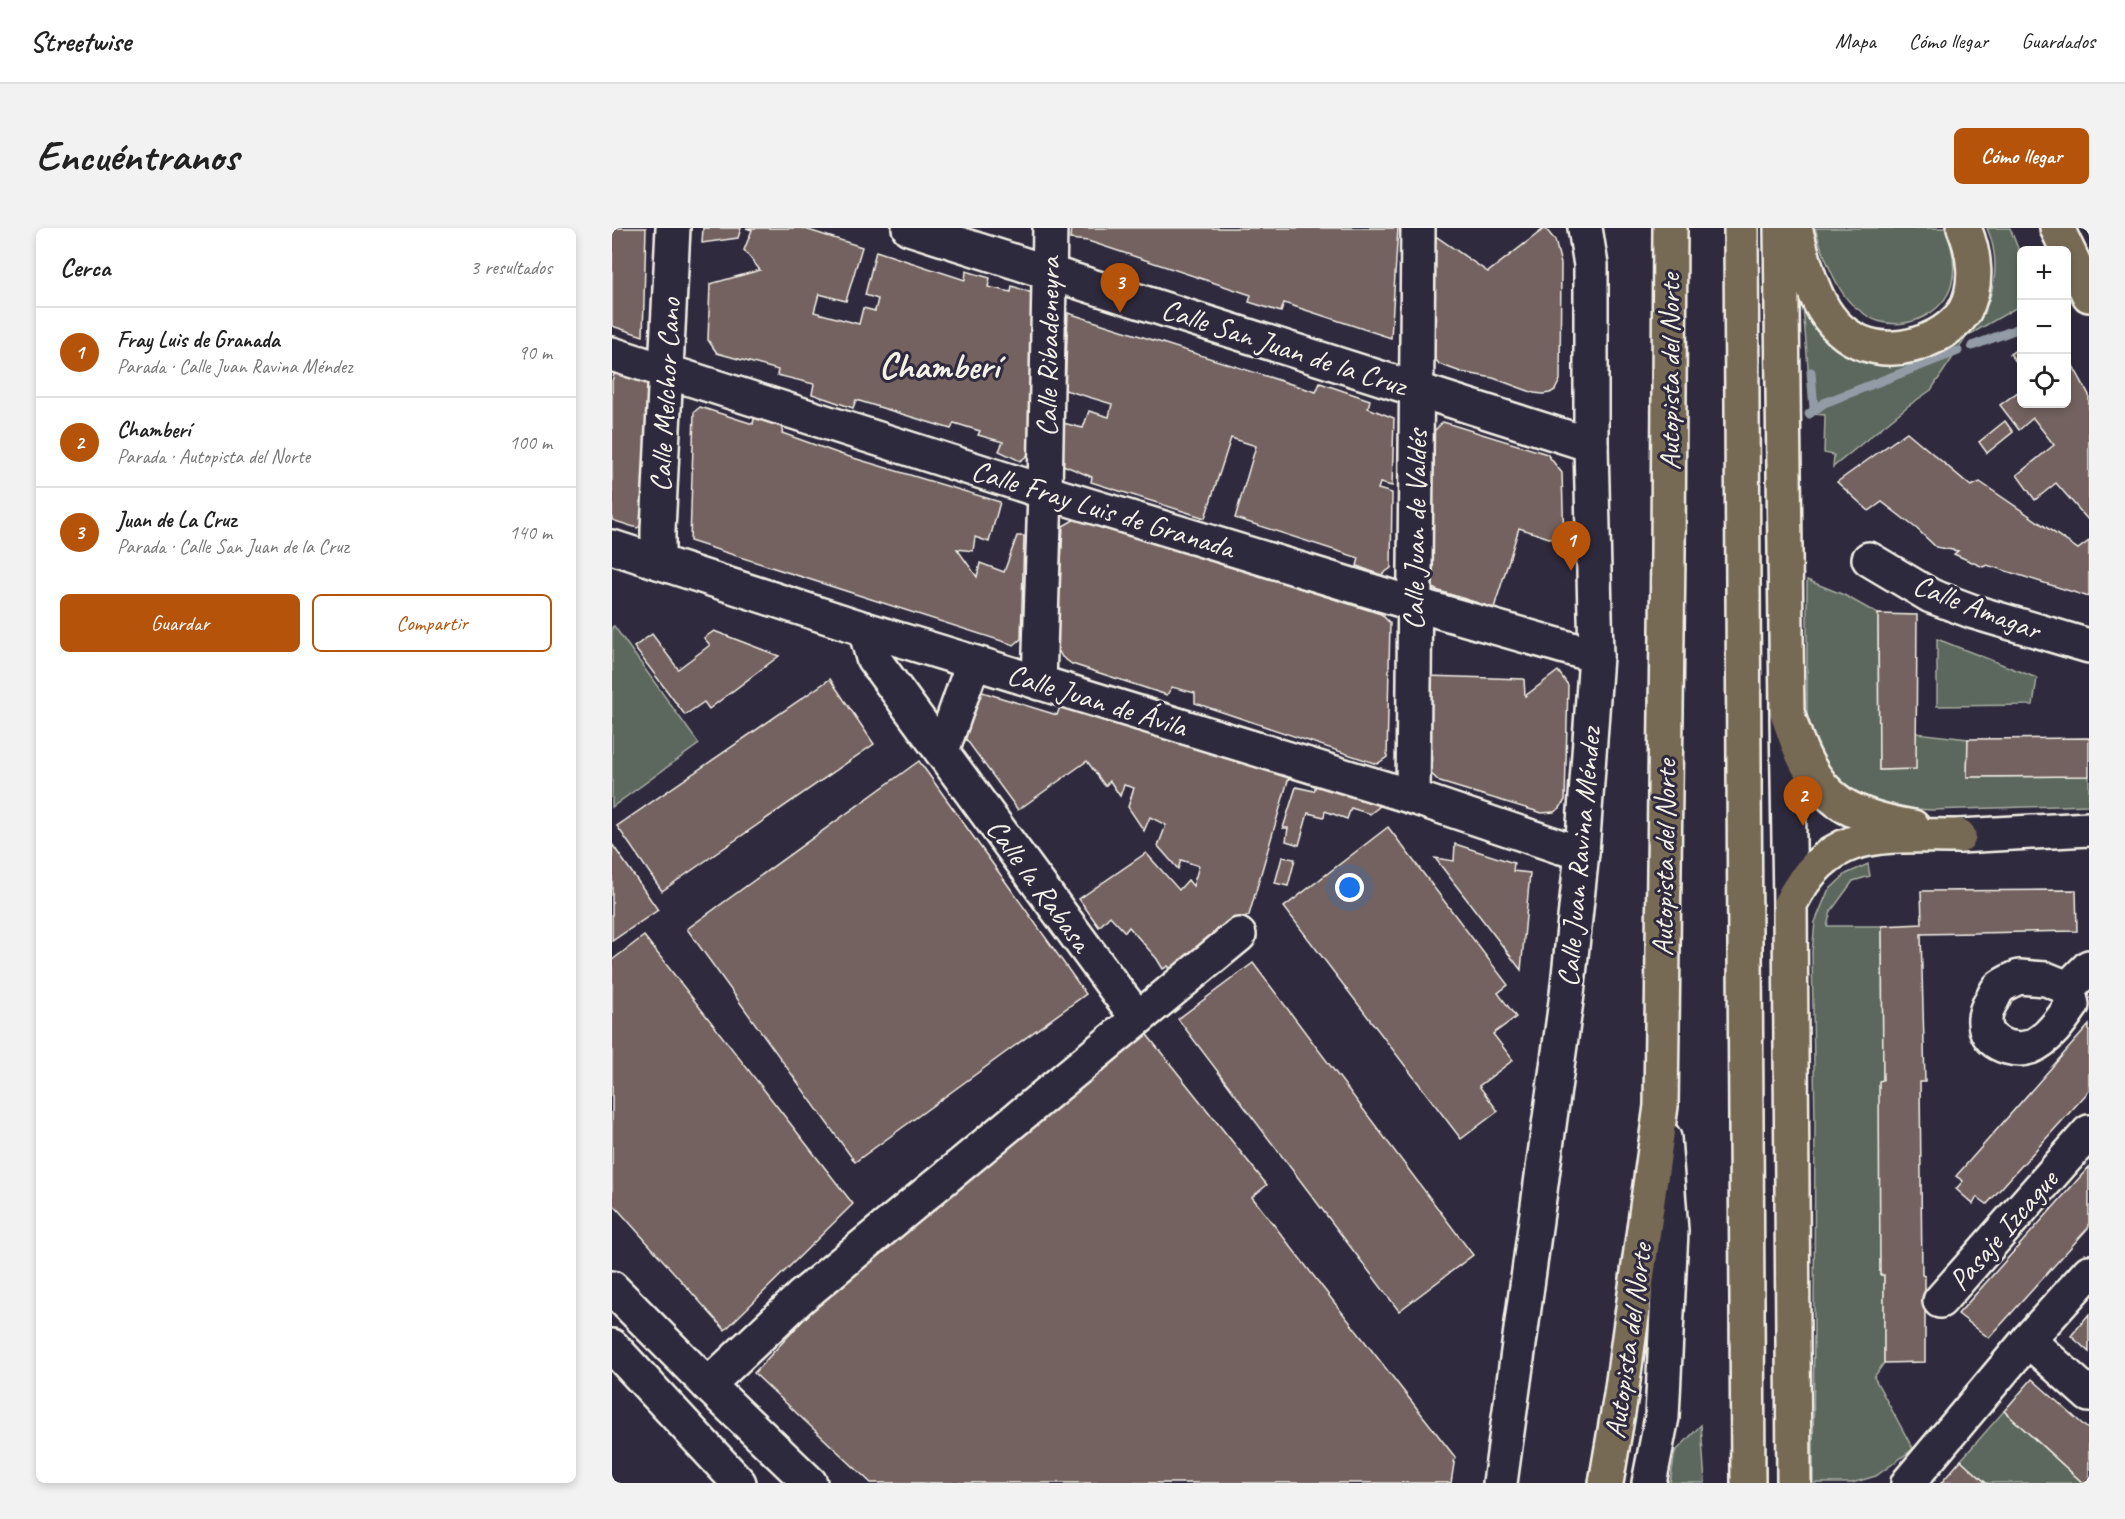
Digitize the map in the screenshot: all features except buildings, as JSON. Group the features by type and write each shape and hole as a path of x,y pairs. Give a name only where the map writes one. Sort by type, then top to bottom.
{"main road":[{"path":"1741,228 1748,1483"},
{"path":"1781,228 1787,712 1797,745 1811,769 1827,791 1842,804 1887,822 1959,836"},
{"path":"1795,228 1810,279 1825,311 1844,332 1868,345 1892,350 1919,345 1945,331 1963,313 1972,290 1974,261 1964,228"},
{"path":"2057,228 2089,295"},
{"name":"Autopista del Norte","path":"1606,1483 1621,1395 1661,1106 1668,553 1669,230"},
{"path":"1742,385 1784,562"},
{"path":"1794,1483 1790,904 1804,878 1829,854 1851,842 1901,836 1959,836"}],"street":[{"name":"Calle Melchor Cano","path":"658,562 673,228"},
{"name":"Calle San Juan de la Cruz","path":"909,228 1591,445"},
{"name":"Calle Ribadeneyra","path":"1039,683 1050,228"},
{"name":"Calle Juan de Valdés","path":"1413,796 1418,228"},
{"name":"Calle Juan Ravina Méndez","path":"1500,1483 1567,994 1582,852 1596,656 1591,445 1591,265 1585,228"},
{"name":"Calle Fray Luis de Granada","path":"612,354 1045,492 1414,604 1596,656"},
{"name":"Calle Juan de Ávila","path":"612,547 973,663 1413,796 1561,847 1582,852"},
{"name":"Calle Amagar","path":"1869,559 1931,596 1974,612 2089,646"},
{"name":"Calle la Rabasa","path":"865,629 873,658 1138,1018"},
{"path":"942,752 973,663"},
{"path":"1787,712 1790,904"},
{"path":"1959,836 2089,829"},
{"path":"708,1385 801,1297 1239,935"},
{"path":"1649,1483 1662,1417 1671,1231 1661,1106"},
{"name":"Pasaje Izcague","path":"1940,1301 2089,1132"},
{"path":"1908,1483 2028,1340 2089,1272"},
{"path":"612,1288 810,1483"},
{"path":"2028,1340 2089,1395"},
{"path":"612,1346 739,1483"}],"green space":[{"path":"1815,228 1945,228 1953,262 1952,283 1948,294 1933,311 1912,321 1901,324 1872,319 1854,306 1842,291 1825,258"},
{"path":"1987,228 2010,228 2017,246 2017,307 1967,336 1931,390 1833,467 1834,455 1824,453 1825,415 1812,414 1802,296 1906,362 1930,357 1955,344 1969,332 1980,317 1993,284 1995,265 1993,247"},
{"path":"1807,580 1844,595 1878,614 1879,770 1912,769 1916,733 1968,739 1967,777 2089,776 2089,805 1931,810 1888,807 1845,789 1824,766 1810,736 1807,713"},
{"path":"614,626 699,744 612,807 612,627"},
{"path":"1937,639 2037,678 2033,705 1937,706"},
{"path":"1868,864 1870,876 1853,881 1831,911 1827,926 1882,926 1883,1080 1880,1275 1884,1275 1884,1363 1874,1377 1913,1449 1876,1476 1852,1483 1813,1483 1815,1122 1812,952 1815,922 1828,891 1846,874"},
{"path":"2004,1411 2083,1483 1986,1483 1961,1460"},
{"path":"1701,1425 1705,1483 1670,1483 1675,1452"}],"waterway":[{"path":"1972,346 2017,329"},
{"path":"1809,414 1824,403 1958,351"},
{"path":"1811,372 1814,409"}],"place":[{"name":"Juan de La Cruz","path":"1120,313"},
{"name":"Fray Luis de Granada","path":"1571,571"},
{"name":"Chamberí","path":"1803,826"}],"district":[{"name":"Chamberí","path":"939,366"}]}
